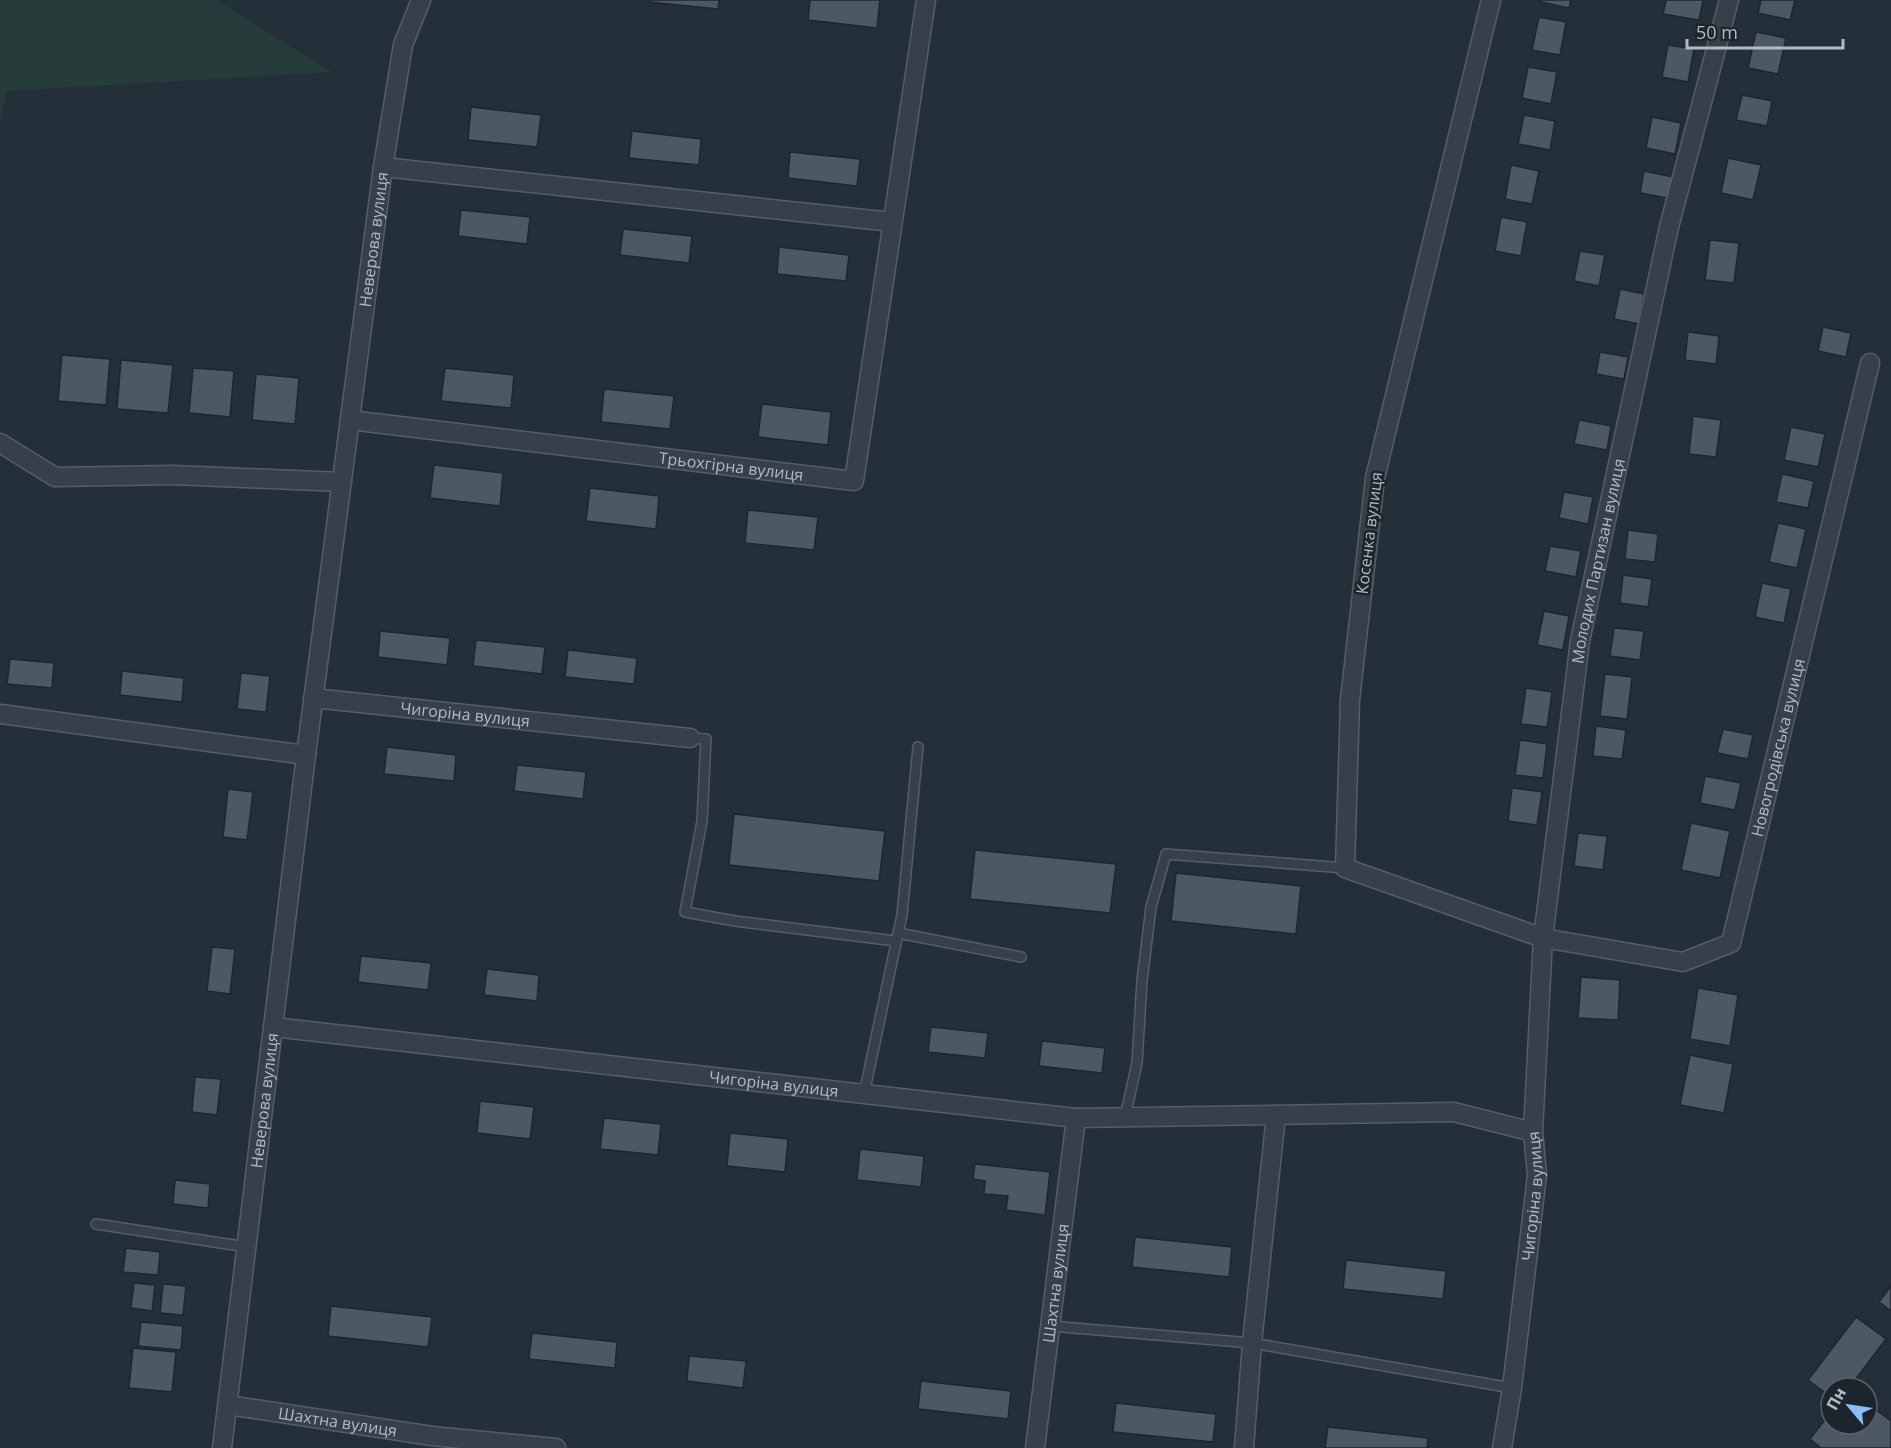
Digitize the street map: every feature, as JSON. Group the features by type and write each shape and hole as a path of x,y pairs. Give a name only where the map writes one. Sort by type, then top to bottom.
{"street":[{"name":"Неверова вулиця","path":"222,1448 313,698 383,167 403,45 422,0"},
{"name":"Трьохгірна вулиця","path":"350,420 854,481 926,0"},
{"name":"Косенка вулиця","path":"1345,868 1350,700 1375,478 1491,0"},
{"name":"Молодих Партизан вулиця","path":"1533,1132 1543,938 1580,641 1669,227 1729,0"},
{"path":"383,167 891,222"},
{"name":"Новогродівська вулиця","path":"1543,938 1683,962 1731,943 1870,363"},
{"path":"0,443 56,477 172,475 342,482"},
{"name":"Чигоріна вулиця","path":"313,698 690,738"},
{"path":"0,714 306,755"},
{"path":"1345,868 1543,938"},
{"name":"Чигоріна вулиця","path":"273,1027 1076,1118 1454,1112 1533,1132 1537,1175 1512,1388 1502,1448"},
{"path":"1244,1448 1252,1343 1276,1115"},
{"name":"Шахтна вулиця","path":"1035,1448 1076,1118"},
{"name":"Шахтна вулиця","path":"228,1405 431,1442 556,1448"}],"lane":[{"path":"690,738 706,740 702,821 685,912 735,921 897,937 1021,957"},
{"path":"864,1094 902,915 918,747"},
{"path":"1125,1117 1137,1063 1142,981 1151,907 1166,854 1345,868"},
{"path":"96,1224 247,1248"},
{"path":"1050,1326 1252,1343 1512,1388"}],"green space":[{"path":"0,0 216,0 332,72 7,91 0,123"}],"building":[{"path":"649,0 719,0 718,9 649,2"},
{"path":"810,0 880,0 877,28 808,20"},
{"path":"1541,0 1571,0 1569,8 1541,2"},
{"path":"1666,0 1703,0 1699,20 1663,14"},
{"path":"1761,0 1795,0 1790,20 1758,13"},
{"path":"1539,17 1566,22 1560,55 1532,50"},
{"path":"1756,32 1786,38 1778,74 1748,68"},
{"path":"1668,45 1694,49 1688,82 1662,77"},
{"path":"1528,67 1557,72 1551,104 1522,98"},
{"path":"1742,95 1772,101 1767,126 1736,120"},
{"path":"471,107 541,115 537,147 468,140"},
{"path":"1524,115 1555,121 1550,150 1518,144"},
{"path":"1652,117 1681,123 1675,154 1646,148"},
{"path":"632,131 701,139 699,165 629,158"},
{"path":"790,152 860,159 857,186 788,178"},
{"path":"1728,158 1761,165 1753,200 1721,193"},
{"path":"1511,165 1539,171 1532,204 1505,199"},
{"path":"1644,171 1673,177 1668,198 1640,193"},
{"path":"461,210 530,217 527,244 458,236"},
{"path":"1501,217 1527,222 1521,256 1495,251"},
{"path":"623,229 692,236 689,263 620,255"},
{"path":"1710,240 1739,243 1734,283 1705,280"},
{"path":"779,247 849,255 846,281 777,274"},
{"path":"1580,251 1605,255 1599,286 1574,281"},
{"path":"1620,289 1644,294 1639,324 1614,319"},
{"path":"1823,327 1851,333 1846,357 1818,351"},
{"path":"1688,332 1719,336 1716,364 1685,360"},
{"path":"1600,352 1628,357 1624,379 1596,374"},
{"path":"62,355 110,359 106,405 58,401"},
{"path":"121,360 173,365 168,413 117,409"},
{"path":"193,368 234,371 230,417 189,413"},
{"path":"445,368 514,375 511,408 441,401"},
{"path":"256,374 299,378 295,424 252,420"},
{"path":"604,389 674,396 670,429 601,422"},
{"path":"762,404 831,412 828,445 758,437"},
{"path":"1693,416 1721,420 1716,457 1689,454"},
{"path":"1579,420 1611,426 1607,450 1574,444"},
{"path":"1791,427 1825,434 1818,467 1784,460"},
{"path":"434,465 503,473 500,506 430,498"},
{"path":"1782,474 1814,481 1808,508 1776,502"},
{"path":"590,488 659,496 656,529 586,521"},
{"path":"1564,492 1593,497 1588,524 1559,518"},
{"path":"748,510 818,517 814,550 745,543"},
{"path":"1778,523 1806,529 1797,568 1769,562"},
{"path":"1628,530 1658,534 1655,562 1625,559"},
{"path":"1550,546 1581,551 1576,577 1545,571"},
{"path":"1623,575 1652,579 1648,607 1620,603"},
{"path":"1762,583 1791,589 1784,623 1755,617"},
{"path":"1544,611 1569,616 1563,650 1537,645"},
{"path":"1614,628 1644,631 1640,660 1610,656"},
{"path":"380,631 450,638 447,665 378,657"},
{"path":"476,640 545,647 542,674 473,666"},
{"path":"568,650 637,658 634,684 565,677"},
{"path":"10,659 54,663 52,688 7,684"},
{"path":"122,671 184,678 182,702 120,695"},
{"path":"241,673 270,676 266,712 237,709"},
{"path":"1605,674 1632,677 1627,719 1600,716"},
{"path":"1526,688 1552,692 1547,727 1521,724"},
{"path":"1596,726 1626,730 1622,759 1593,756"},
{"path":"1723,729 1753,735 1748,759 1717,753"},
{"path":"1520,740 1547,744 1543,778 1515,775"},
{"path":"387,747 456,755 454,781 384,774"},
{"path":"517,765 586,772 583,799 514,791"},
{"path":"1705,776 1741,783 1735,810 1700,803"},
{"path":"1512,788 1542,792 1537,825 1508,821"},
{"path":"228,789 253,792 247,840 223,837"},
{"path":"734,814 885,831 879,881 729,865"},
{"path":"1691,823 1730,831 1720,878 1681,870"},
{"path":"1578,833 1607,836 1603,870 1574,866"},
{"path":"975,850 1116,864 1110,913 970,899"},
{"path":"1176,873 1301,886 1296,934 1171,921"},
{"path":"212,947 235,949 230,994 207,991"},
{"path":"361,956 431,963 428,990 358,982"},
{"path":"487,969 539,975 537,1001 484,995"},
{"path":"1581,977 1620,980 1618,1020 1578,1018"},
{"path":"1698,988 1738,995 1730,1046 1690,1039"},
{"path":"931,1027 988,1033 985,1058 928,1052"},
{"path":"1042,1041 1105,1048 1102,1073 1039,1066"},
{"path":"1690,1055 1733,1064 1724,1113 1680,1105"},
{"path":"195,1077 221,1079 217,1115 192,1112"},
{"path":"480,1101 534,1107 530,1139 477,1133"},
{"path":"604,1118 661,1124 658,1155 600,1149"},
{"path":"730,1133 788,1139 785,1172 727,1166"},
{"path":"860,1149 924,1156 921,1187 857,1180"},
{"path":"975,1164 1050,1172 1045,1215 1006,1210 1008,1196 984,1194 985,1181 973,1179"},
{"path":"175,1180 210,1184 208,1208 173,1204"},
{"path":"1135,1237 1232,1247 1229,1277 1132,1267"},
{"path":"126,1248 160,1252 158,1275 123,1272"},
{"path":"1346,1260 1446,1271 1443,1299 1343,1289"},
{"path":"134,1283 155,1285 152,1311 131,1308"},
{"path":"163,1284 186,1286 183,1315 160,1313"},
{"path":"1891,1286 1891,1311 1879,1302"},
{"path":"331,1306 432,1317 428,1347 328,1336"},
{"path":"1856,1317 1886,1339 1858,1376 1819,1376 1819,1388 1808,1380"},
{"path":"141,1322 183,1326 181,1350 138,1346"},
{"path":"532,1333 617,1342 615,1368 529,1359"},
{"path":"133,1348 176,1352 172,1392 129,1388"},
{"path":"689,1356 746,1361 743,1388 687,1381"},
{"path":"921,1381 1011,1391 1008,1419 918,1409"},
{"path":"1116,1403 1216,1414 1213,1442 1113,1432"},
{"path":"1879,1412 1891,1421 1891,1448 1821,1448 1810,1439 1819,1427 1819,1436 1879,1436"},
{"path":"1328,1427 1428,1438 1427,1448 1325,1448"}]}
